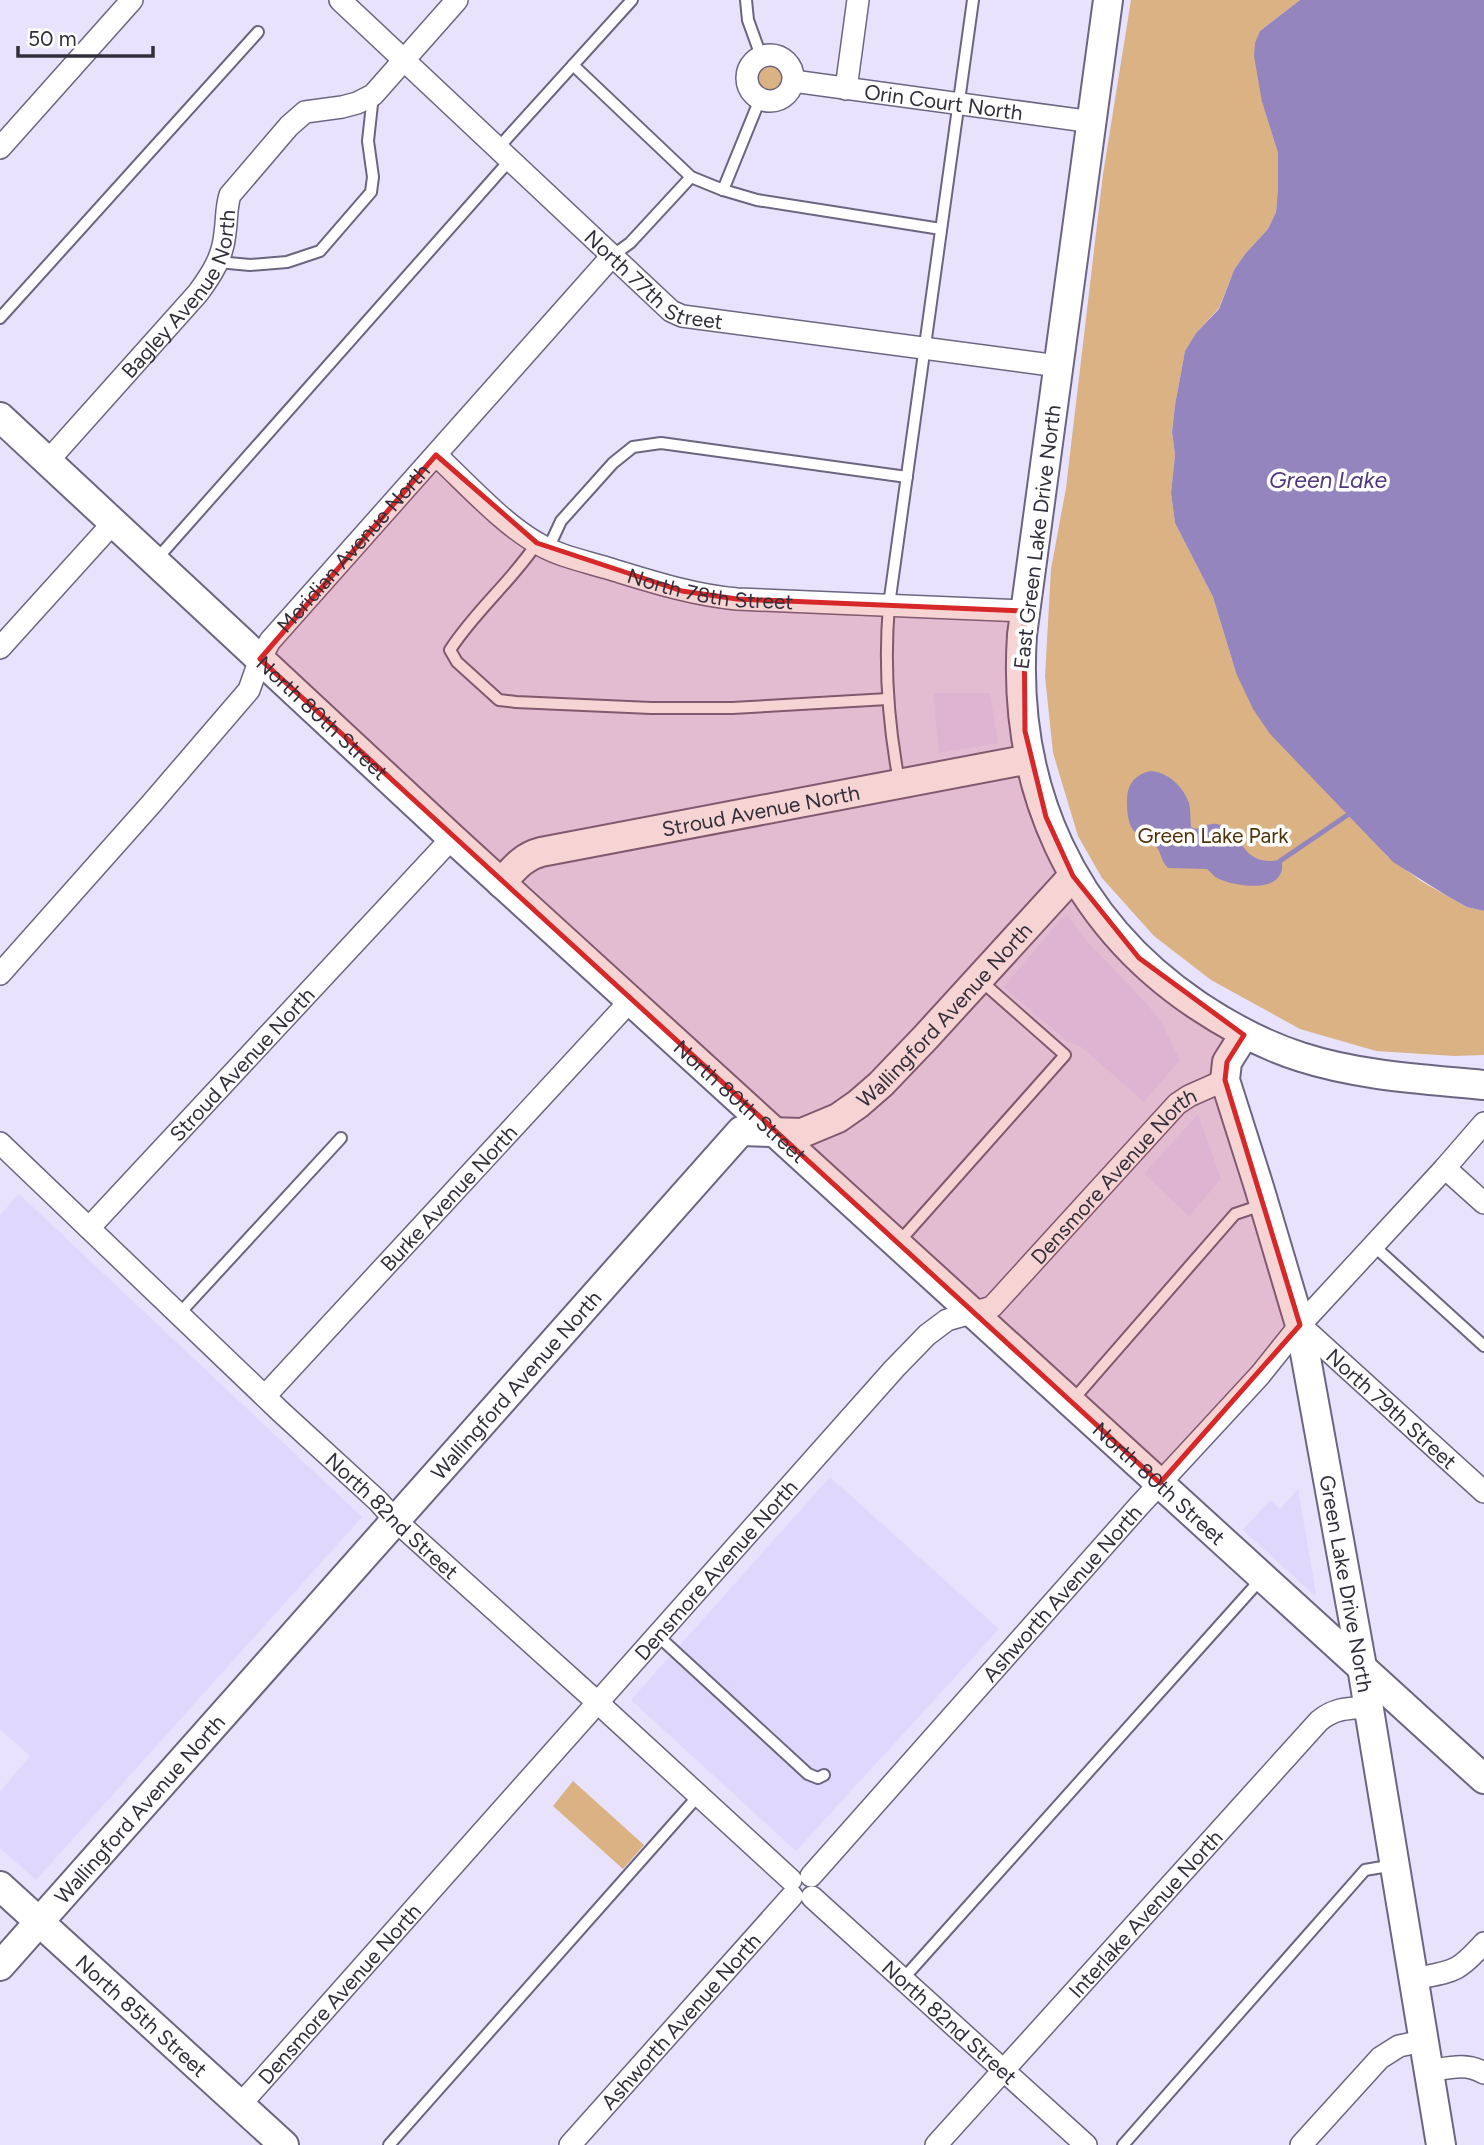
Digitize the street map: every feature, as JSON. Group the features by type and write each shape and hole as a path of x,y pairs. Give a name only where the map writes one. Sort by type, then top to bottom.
{"street":[{"path":"0,148 132,0"},
{"name":"North 77th Street","path":"340,0 671,311 682,316 1058,366"},
{"name":"Bagley Avenue North","path":"47,462 198,293 218,262 225,235 230,194 289,126 305,112 342,107 373,95 457,0"},
{"path":"846,89 858,0"},
{"name":"East Green Lake Drive North","path":"1108,0 1024,611 1020,687 1030,759 1050,828 1073,876 1104,919 1139,958 1184,996 1244,1035 1300,1057 1343,1068 1373,1074 1484,1085"},
{"path":"774,55 782,57 792,69 793,81 789,92 783,97 768,101 760,99 750,89 747,75 753,62 761,56 774,55"},
{"name":"Orin Court North","path":"793,81 1093,122"},
{"name":"Meridian Avenue North","path":"0,974 249,690 260,659 270,641 612,256"},
{"name":"North 80th Street","path":"0,417 501,883 1484,1779"},
{"name":"North 78th Street","path":"436,456 501,516 543,546 669,587 709,596 1024,611"},
{"path":"0,648 113,523"},
{"name":"Stroud Avenue North","path":"501,883 519,863 530,855 541,852 1030,759"},
{"name":"Stroud Avenue North","path":"89,1228 452,838"},
{"name":"Wallingford Avenue North","path":"0,1966 741,1130 802,1133 838,1118 858,1104 881,1084 1073,876"},
{"name":"Burke Avenue North","path":"265,1396 631,1000"},
{"path":"1225,1080 1227,1062 1244,1035"},
{"name":"Green Lake Drive North","path":"1225,1080 1300,1325 1369,1707 1441,2145"},
{"name":"Densmore Avenue North","path":"240,2105 927,1335 947,1320 992,1307 1177,1104 1202,1089 1225,1080"},
{"name":"Ashworth Avenue North","path":"570,2145 1160,1483 1260,1375 1300,1325 1446,1168 1484,1123"},
{"name":"North 82nd Street","path":"0,1143 396,1521 1086,2145"},
{"path":"1446,1168 1484,1203"},
{"name":"North 79th Street","path":"1300,1325 1484,1492"},
{"name":"Interlake Avenue North","path":"936,2145 1319,1721 1339,1709 1369,1707"},
{"name":"North 85th Street","path":"0,1886 280,2144"},
{"path":"1413,1979 1452,1972 1469,1960 1484,1943"},
{"path":"1301,2145 1380,2058 1399,2046 1423,2041"},
{"path":"1428,2071 1461,2066 1472,2067 1484,2073"}],"lane":[{"path":"155,561 504,154 573,65 632,0"},
{"path":"747,0 748,20 761,56"},
{"path":"899,784 888,699 889,605 973,0"},
{"path":"0,318 258,32"},
{"path":"573,65 691,177 757,200 941,229"},
{"path":"218,262 250,265 287,262 320,251 371,192 373,177 368,141 373,95"},
{"path":"723,190 760,99"},
{"path":"612,256 630,243 691,177"},
{"path":"888,699 732,708 651,708 516,702 499,700 457,662 450,650 460,634 524,562 543,546 561,521 612,463 633,447 661,443 907,477"},
{"path":"898,1243 1065,1055 979,979"},
{"path":"179,1314 341,1138"},
{"path":"1072,1401 1235,1214 1264,1204"},
{"path":"1374,1246 1484,1346"},
{"path":"903,1979 1263,1577"},
{"path":"657,1635 808,1774 818,1778 824,1775"},
{"path":"389,2145 699,1795"},
{"path":"1123,2145 1365,1870 1394,1865"}],"highlighted area":[{"path":"436,455 537,543 682,591 737,599 1024,611 1025,731 1046,817 1073,876 1139,958 1244,1035 1227,1062 1225,1080 1300,1325 1160,1483 260,659"}],"shaded area":[{"path":"933,693 990,693 998,743 939,753"},
{"path":"1068,915 1084,938 1147,1004 1163,1025 1180,1060 1144,1102 1080,1046 1068,1042 1003,987 1064,916"},
{"path":"1198,1114 1221,1179 1189,1216 1144,1174"},
{"path":"19,1194 362,1517 36,1880 0,1848 0,1792 30,1756 0,1729 0,1215"},
{"path":"830,1477 999,1629 796,1851 631,1700"},
{"path":"1298,1489 1316,1594 1314,1595 1243,1530 1270,1500 1280,1509"}],"green space":[{"name":"Green Lake Park","path":"1131,0 1300,0 1260,31 1262,102 1278,153 1276,212 1268,229 1234,270 1219,308 1196,333 1185,351 1172,432 1175,455 1171,493 1175,523 1213,597 1236,673 1349,814 1388,857 1449,897 1467,907 1484,911 1484,1055 1454,1056 1376,1051 1300,1029 1211,980 1154,936 1102,878 1078,836 1053,753 1045,676 1051,569 1066,488 1103,174"},
{"path":"770,64 780,68 784,78 780,88 770,92 760,88 756,78 760,68"},
{"path":"573,1781 644,1845 623,1869 553,1806"}],"water":[{"name":"Green Lake","path":"1300,0 1484,0 1484,911 1467,907 1393,862 1270,734 1253,709 1236,673 1213,597 1175,523 1171,493 1175,455 1172,432 1185,351 1196,333 1219,309 1234,270 1268,229 1276,212 1278,153 1262,102 1254,56 1255,43 1260,31"},
{"path":"1150,771 1169,777 1183,791 1189,803 1191,827 1195,829 1213,824 1225,826 1248,853 1266,861 1279,860 1282,863 1281,873 1276,880 1268,884 1248,886 1219,879 1207,869 1168,868 1153,842 1133,830 1128,817 1127,797 1130,787 1135,779"}],"waterway":[{"path":"1280,861 1349,814"}]}
